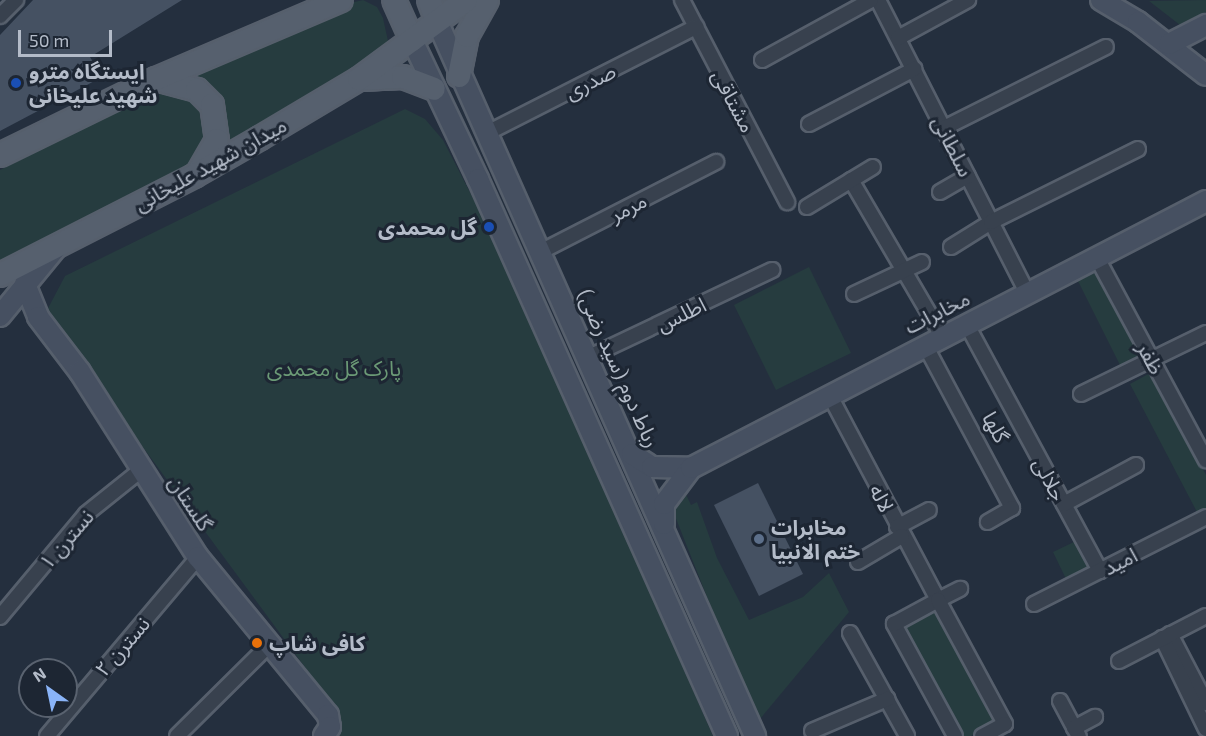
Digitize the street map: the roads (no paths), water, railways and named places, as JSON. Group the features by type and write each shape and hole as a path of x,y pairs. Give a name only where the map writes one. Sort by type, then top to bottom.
{"main road":[{"path":"394,0 478,179 727,736"},
{"path":"429,0 437,21"},
{"name":"میدان شهید علیخانی","path":"0,275 194,177 359,79 466,0"},
{"path":"459,76 467,36 487,0"},
{"path":"0,156 156,79 338,1"},
{"path":"1117,3 1206,75"},
{"name":"رباط دوم (سید رضی)","path":"437,21 485,134 589,357 755,736"},
{"path":"1169,44 1206,25"},
{"path":"359,79 403,77 434,88"},
{"path":"156,79 197,90 212,105 217,140 211,156 194,177"},
{"path":"478,179 482,171 500,167"},
{"name":"مخابرات","path":"691,468 933,340 1206,201"},
{"path":"1,315 58,245"},
{"name":"گلستان","path":"25,284 38,317 80,372 198,557 328,715 330,728 324,736"},
{"path":"1,315 38,317"},
{"path":"631,453 651,467 691,468"},
{"path":"664,528 664,504 691,468"}],"street":[{"path":"0,16 15,0"},
{"name":"مشتاقی","path":"682,0 787,202"},
{"path":"762,60 871,0"},
{"name":"سلطانی","path":"878,0 1027,292"},
{"path":"898,38 968,0"},
{"name":"صدری","path":"485,134 696,27"},
{"path":"944,128 1106,47"},
{"path":"809,124 914,69"},
{"path":"951,247 991,222 1138,149"},
{"name":"مرمر","path":"540,252 716,162"},
{"path":"807,207 873,167"},
{"path":"940,192 968,176"},
{"path":"851,180 903,270 933,340"},
{"name":"ظفر","path":"1096,256 1204,452"},
{"path":"854,294 922,262"},
{"name":"اطلس","path":"589,357 772,270"},
{"name":"جلالی","path":"966,323 1100,571"},
{"path":"1081,394 1206,333"},
{"name":"گلها","path":"933,340 1012,508 988,522"},
{"name":"لاله","path":"829,394 900,532 1005,724 982,736"},
{"path":"1064,504 1136,465"},
{"name":"نسترن ۱","path":"0,617 86,514 141,470"},
{"path":"858,561 929,510"},
{"name":"امید","path":"1034,604 1206,517"},
{"name":"نسترن ۲","path":"47,736 198,557"},
{"path":"955,736 894,624 960,589"},
{"path":"1119,661 1206,616"},
{"path":"850,633 907,736"},
{"path":"1166,636 1206,703"},
{"path":"1166,636 1206,730 1193,736"},
{"path":"177,736 269,645"},
{"path":"812,730 887,699"},
{"path":"1060,701 1076,732 1095,717"}],"place":[{"name":"ایستگاه مترو شهید علیخانی","path":"16,83"},
{"name":"گل محمدی","path":"489,227"},
{"name":"مخابرات ختم الانبیا","path":"759,539"},
{"name":"کافی شاپ","path":"257,643"}],"park label":[{"name":"پارک گل محمدی","path":"334,368"}]}
